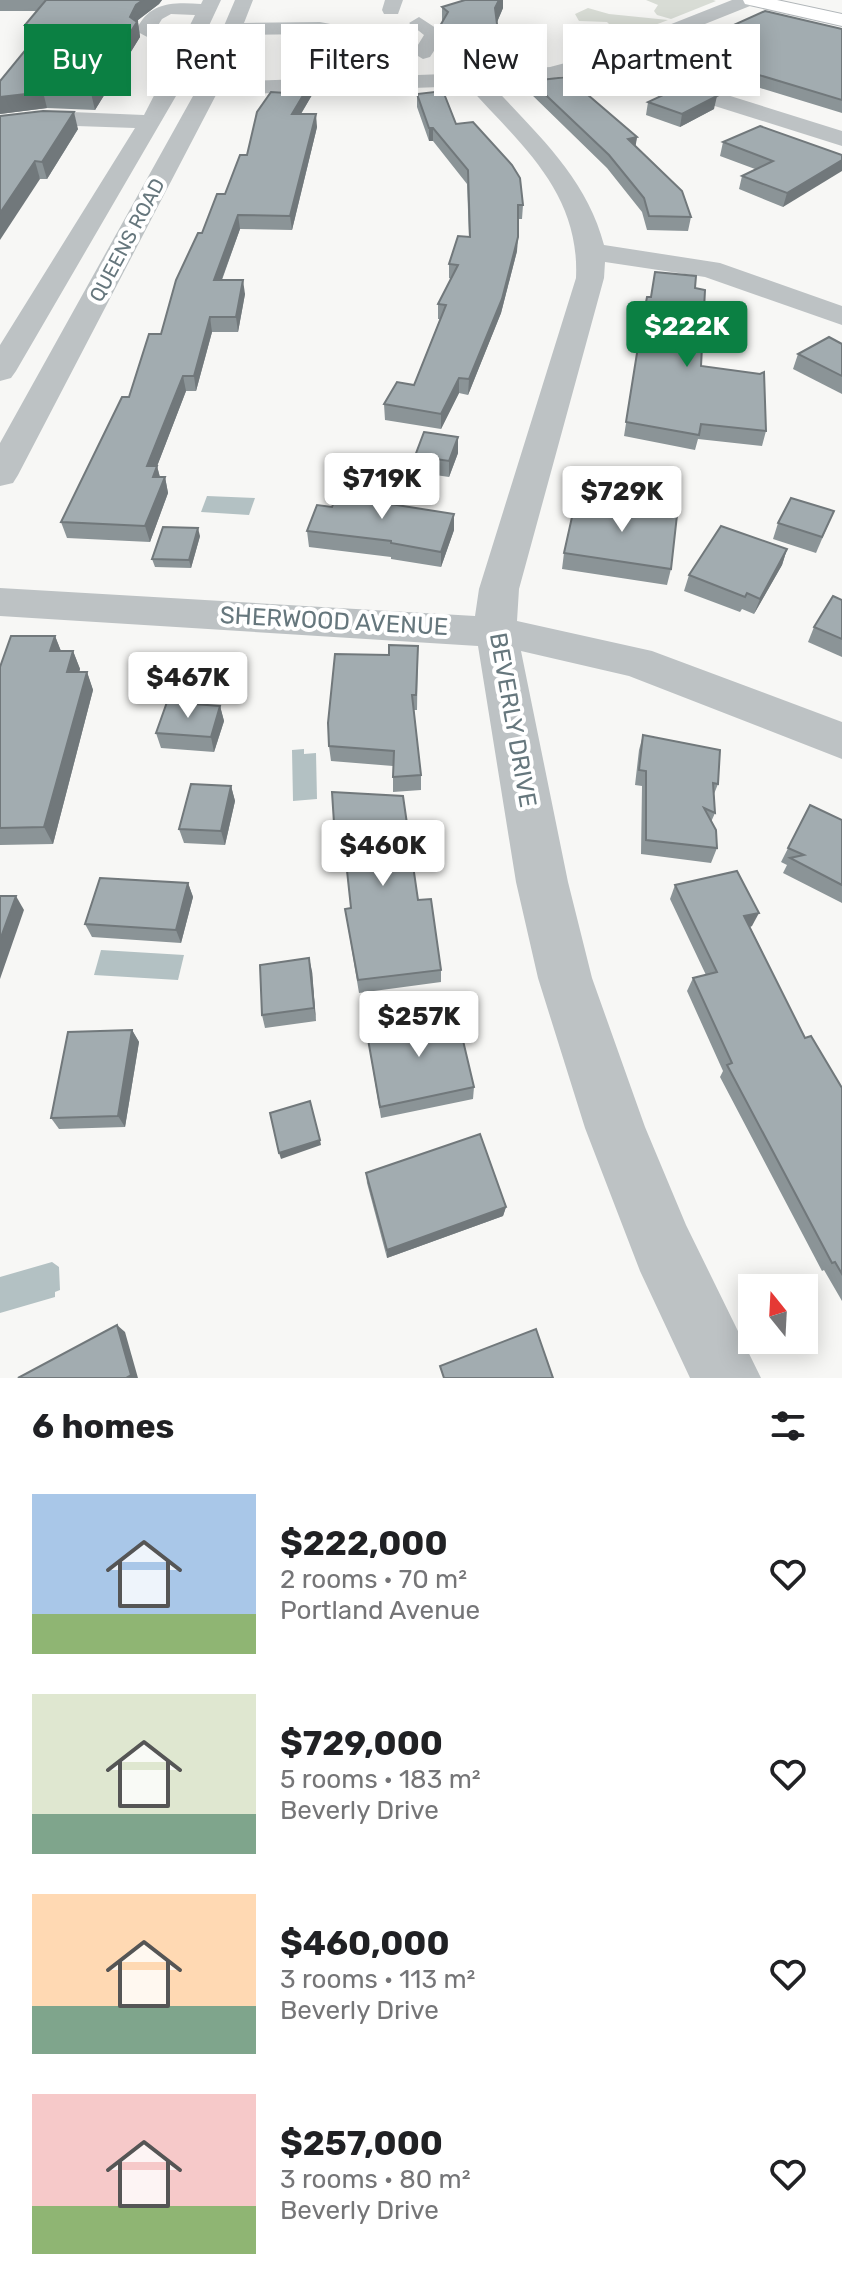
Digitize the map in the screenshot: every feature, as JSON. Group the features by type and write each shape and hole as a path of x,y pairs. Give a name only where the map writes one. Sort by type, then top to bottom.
{"main road":[{"path":"750,0 842,20"}],"street":[{"path":"689,24 750,0"},
{"path":"418,1 419,27 435,34 423,53"},
{"path":"206,14 283,11"},
{"path":"239,13 298,24"},
{"path":"265,87 434,81"},
{"name":"QUEENS ROAD","path":"0,371 166,96"},
{"name":"QUEENS ROAD","path":"0,475 204,96"},
{"name":"BEVERLY DRIVE","path":"489,96 572,191 592,252 590,278 499,589 497,632 542,882 565,978 615,1128 663,1248 726,1378"},
{"path":"706,96 842,139"},
{"path":"0,123 47,118 106,127 151,122"},
{"path":"592,252 710,269 842,316"},
{"path":"70,255 117,257"},
{"name":"SHERWOOD AVENUE","path":"0,602 497,632 581,647 637,662 842,741"}],"shaded area":[{"path":"646,0 716,1 671,19 657,15 654,11 658,5"},
{"path":"588,8 609,14 668,20 657,24 609,24 579,21 575,14"},
{"path":"207,496 255,498 249,515 201,512"},
{"path":"304,749 304,754 316,753 317,799 293,801 292,750"},
{"path":"101,950 184,955 178,980 94,975"},
{"path":"52,1262 59,1267 60,1290 55,1292 55,1297 0,1313 0,1277"}],"building":[{"path":"46,0 143,0 136,5 130,17 137,22 131,31 131,24 26,24"},
{"path":"465,0 499,0 495,8 497,24 441,24 448,12 442,7"},
{"path":"765,11 842,29 842,100 760,75 760,24 736,24"},
{"path":"24,52 24,94 0,97 0,81"},
{"path":"563,77 563,96 589,96 637,137 628,139 682,191 691,217 649,216 644,198 609,155 547,96 547,79"},
{"path":"271,92 281,93 281,96 303,96 292,114 316,114 290,216 238,215 214,280 243,280 236,317 210,317 194,376 183,376 147,466 157,466 153,477 165,477 145,526 61,522 122,397 129,397 149,334 161,334 176,280 198,233 202,233 217,194 225,194 240,155 247,155 257,112"},
{"path":"434,92 434,96 445,96 456,124 473,122 520,178 523,205 518,205 518,237 502,299 469,379 459,378 441,414 384,404 397,382 414,385 446,305 438,304 458,265 449,264 458,236 470,237 468,170 433,128 429,128 418,94"},
{"path":"661,96 717,96 682,114 648,102"},
{"path":"43,111 74,112 42,162 35,161 0,213 0,116"},
{"path":"760,126 842,155 842,160 787,193 742,176 773,161 723,142"},
{"path":"655,272 696,276 695,288 705,290 701,366 764,372 766,431 701,424 699,435 626,422 641,328"},
{"path":"829,337 842,344 842,376 798,354"},
{"path":"424,432 458,437 449,461 415,456"},
{"path":"339,489 373,493 371,501 454,514 441,552 391,541 307,531 317,505 332,507"},
{"path":"791,498 834,511 822,537 778,523"},
{"path":"576,499 677,515 671,569 564,553"},
{"path":"721,526 787,549 760,599 747,593 745,597 689,575"},
{"path":"163,527 198,528 189,560 152,559"},
{"path":"833,596 842,600 842,639 814,627"},
{"path":"11,636 55,636 50,651 73,651 67,672 87,672 44,827 0,828 0,667"},
{"path":"389,645 418,646 416,695 412,695 421,775 393,777 394,751 329,746 328,723 335,654 389,655"},
{"path":"167,702 220,706 211,737 156,733"},
{"path":"643,735 720,750 718,784 713,783 715,813 704,808 716,830 717,848 646,840 646,771 639,770"},
{"path":"191,784 231,786 221,831 179,829"},
{"path":"332,792 403,796 418,900 431,899 441,970 358,980 345,909 351,908 345,852 335,853 330,823 334,823"},
{"path":"810,805 842,820 842,885 790,858 804,855 788,848"},
{"path":"737,871 759,913 744,916 805,1038 811,1036 842,1088 842,1274 835,1262 832,1263 727,1065 732,1063 693,978 717,972 675,885"},
{"path":"100,878 188,883 176,930 85,924"},
{"path":"0,896 16,896 0,940"},
{"path":"309,958 314,1008 262,1015 260,965"},
{"path":"456,1011 474,1087 380,1107 366,1028"},
{"path":"132,1030 118,1116 51,1118 68,1032"},
{"path":"310,1101 320,1140 279,1153 270,1113"},
{"path":"480,1134 506,1207 387,1250 366,1173"},
{"path":"117,1325 131,1375 126,1378 18,1378"},
{"path":"536,1329 553,1378 444,1378 440,1366"}]}
